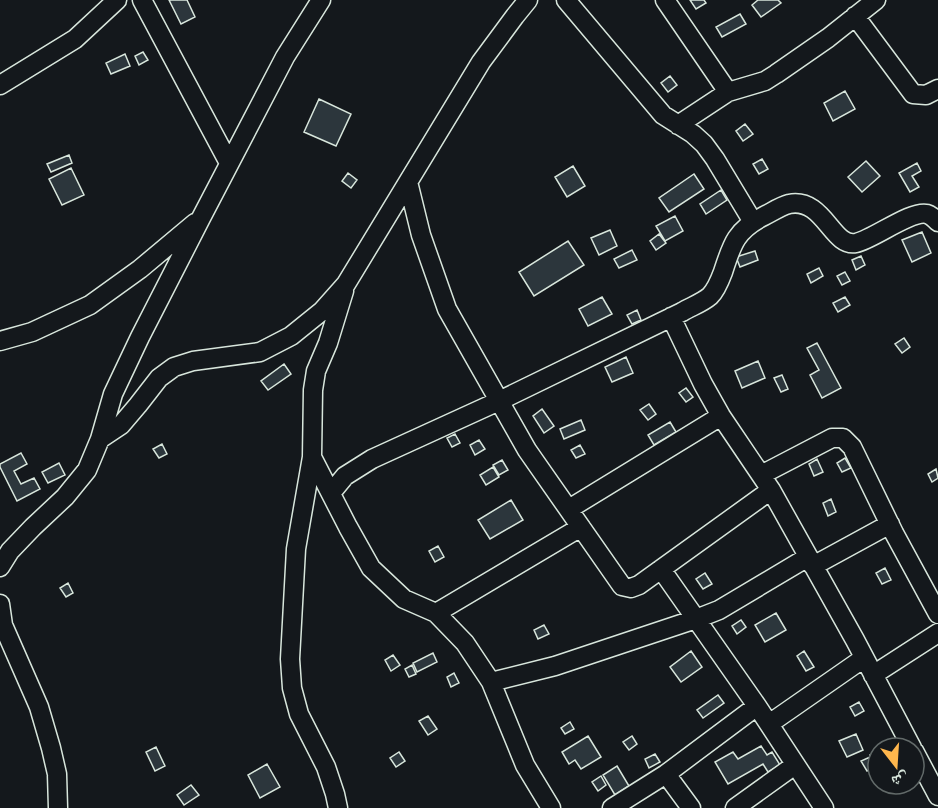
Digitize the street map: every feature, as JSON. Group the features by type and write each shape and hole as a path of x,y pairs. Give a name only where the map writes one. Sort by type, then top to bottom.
{"street":[{"path":"0,85 75,39 117,0"},
{"path":"142,0 230,163"},
{"path":"0,567 10,551 65,497 87,470 100,439 113,394 285,57 321,0"},
{"path":"100,439 121,424 159,378 174,367 193,361 260,352 291,336 322,311 346,284 481,62 528,0"},
{"path":"566,0 663,115 693,134 715,159 753,222"},
{"path":"665,0 728,92"},
{"path":"678,125 728,92 765,81 876,0"},
{"path":"855,16 914,94 926,95 938,89"},
{"path":"408,182 421,235 447,309 527,450 622,586 632,588 639,585 766,483 832,438 843,438 852,447 890,525 938,614"},
{"path":"331,493 345,476 372,459 499,401 709,296 720,281 735,239 753,222 789,204 804,204 821,215 841,240 852,244 863,241 917,214 928,214 938,222"},
{"path":"0,341 32,332 90,305 140,269 201,218"},
{"path":"338,808 326,767 299,714 292,688 290,659 296,549 312,457 313,390 316,371 328,343 346,284"},
{"path":"671,317 703,384 766,483 811,561 906,736"},
{"path":"569,509 722,416"},
{"path":"312,457 371,568 404,599 436,613 465,643 491,682 525,765 551,808"},
{"path":"491,682 555,666 719,610 811,561 890,525"},
{"path":"436,613 581,527"},
{"path":"661,569 757,706 824,808"},
{"path":"0,604 2,629 39,707 51,748 57,774 58,808"},
{"path":"873,675 938,633"},
{"path":"769,724 864,658"},
{"path":"612,808 666,774 757,706"},
{"path":"735,808 795,765"},
{"path":"666,774 691,808"},
{"path":"926,774 938,796"}],"building":[{"path":"169,0 187,0 195,17 181,24"},
{"path":"690,0 704,0 706,3 696,9"},
{"path":"758,0 778,0 781,3 761,17 752,5"},
{"path":"740,14 746,24 722,37 716,27"},
{"path":"143,52 148,60 139,65 135,56"},
{"path":"125,54 130,66 111,74 106,63"},
{"path":"670,76 677,85 668,92 661,83"},
{"path":"845,91 855,109 833,121 824,103"},
{"path":"319,99 351,114 336,146 304,132"},
{"path":"745,124 753,134 743,141 736,131"},
{"path":"69,155 72,163 51,172 47,164"},
{"path":"762,159 768,169 759,174 753,164"},
{"path":"866,161 880,176 862,192 848,177"},
{"path":"917,163 921,171 912,176 919,187 910,192 899,173"},
{"path":"573,166 585,186 567,197 555,177"},
{"path":"71,168 84,195 62,205 49,179"},
{"path":"348,173 357,180 351,188 342,181"},
{"path":"694,174 704,189 669,212 659,198"},
{"path":"721,190 727,200 706,214 700,204"},
{"path":"675,216 683,231 665,241 656,226"},
{"path":"610,230 617,246 599,255 591,238"},
{"path":"922,232 931,253 912,262 902,240"},
{"path":"659,234 666,243 656,250 650,241"},
{"path":"568,241 584,265 534,296 519,272"},
{"path":"632,250 637,260 619,268 614,259"},
{"path":"755,251 758,260 740,267 736,257"},
{"path":"861,256 865,265 856,270 852,260"},
{"path":"819,268 823,276 811,283 807,274"},
{"path":"845,272 850,281 842,285 837,276"},
{"path":"602,297 612,314 588,326 579,309"},
{"path":"845,297 850,305 838,312 833,303"},
{"path":"637,310 641,320 632,324 627,315"},
{"path":"904,338 910,347 902,353 895,344"},
{"path":"817,343 841,388 822,398 810,375 819,370 807,348"},
{"path":"626,357 633,373 612,382 605,367"},
{"path":"758,361 765,378 742,388 735,371"},
{"path":"284,364 291,374 268,390 261,381"},
{"path":"782,375 788,389 781,392 774,378"},
{"path":"686,388 693,397 686,402 679,393"},
{"path":"649,404 656,414 648,420 640,410"},
{"path":"542,409 554,426 544,433 533,416"},
{"path":"581,420 585,430 564,439 560,429"},
{"path":"670,422 676,432 654,445 648,435"},
{"path":"455,434 460,443 452,447 447,438"},
{"path":"479,440 485,449 475,455 470,445"},
{"path":"162,444 167,454 159,458 153,449"},
{"path":"580,445 585,454 576,458 571,450"},
{"path":"21,453 27,464 14,471 21,484 34,478 40,489 17,501 0,464"},
{"path":"845,458 851,468 842,472 837,463"},
{"path":"817,459 823,472 814,476 809,464"},
{"path":"502,460 508,470 499,475 493,465"},
{"path":"59,463 65,475 48,483 42,472"},
{"path":"493,467 499,477 486,485 480,475"},
{"path":"936,469 938,478 932,482 928,474"},
{"path":"831,499 836,512 828,516 823,503"},
{"path":"511,500 523,520 490,539 478,520"},
{"path":"438,546 444,557 435,562 429,551"},
{"path":"885,568 891,580 882,584 876,573"},
{"path":"705,573 712,584 703,589 696,579"},
{"path":"68,583 73,593 66,597 60,588"},
{"path":"776,613 786,630 765,642 755,625"},
{"path":"741,620 746,627 737,634 732,626"},
{"path":"544,625 549,634 538,639 534,630"},
{"path":"691,651 702,667 681,682 670,667"},
{"path":"804,651 814,667 806,671 797,656"},
{"path":"433,653 437,662 417,672 413,663"},
{"path":"393,655 400,665 391,671 385,660"},
{"path":"412,665 416,674 409,677 405,669"},
{"path":"454,673 459,683 451,687 447,677"},
{"path":"718,695 724,703 703,718 697,710"},
{"path":"859,702 864,711 855,716 850,707"},
{"path":"428,716 437,729 428,735 419,721"},
{"path":"570,722 574,729 565,734 561,728"},
{"path":"856,734 863,750 847,757 839,741"},
{"path":"588,736 601,757 581,769 575,760 569,764 562,752"},
{"path":"632,736 637,744 629,750 623,742"},
{"path":"761,746 767,755 772,752 780,765 768,772 763,764 728,784 715,762 733,752 738,759"},
{"path":"156,747 165,766 155,771 146,752"},
{"path":"399,752 405,761 396,767 390,758"},
{"path":"655,754 660,762 649,768 645,759"},
{"path":"866,759 866,769 861,761"},
{"path":"267,764 280,787 260,798 248,775"},
{"path":"617,766 629,786 615,795 603,775"},
{"path":"601,776 606,785 598,791 592,782"},
{"path":"191,785 199,795 184,805 177,795"}]}
